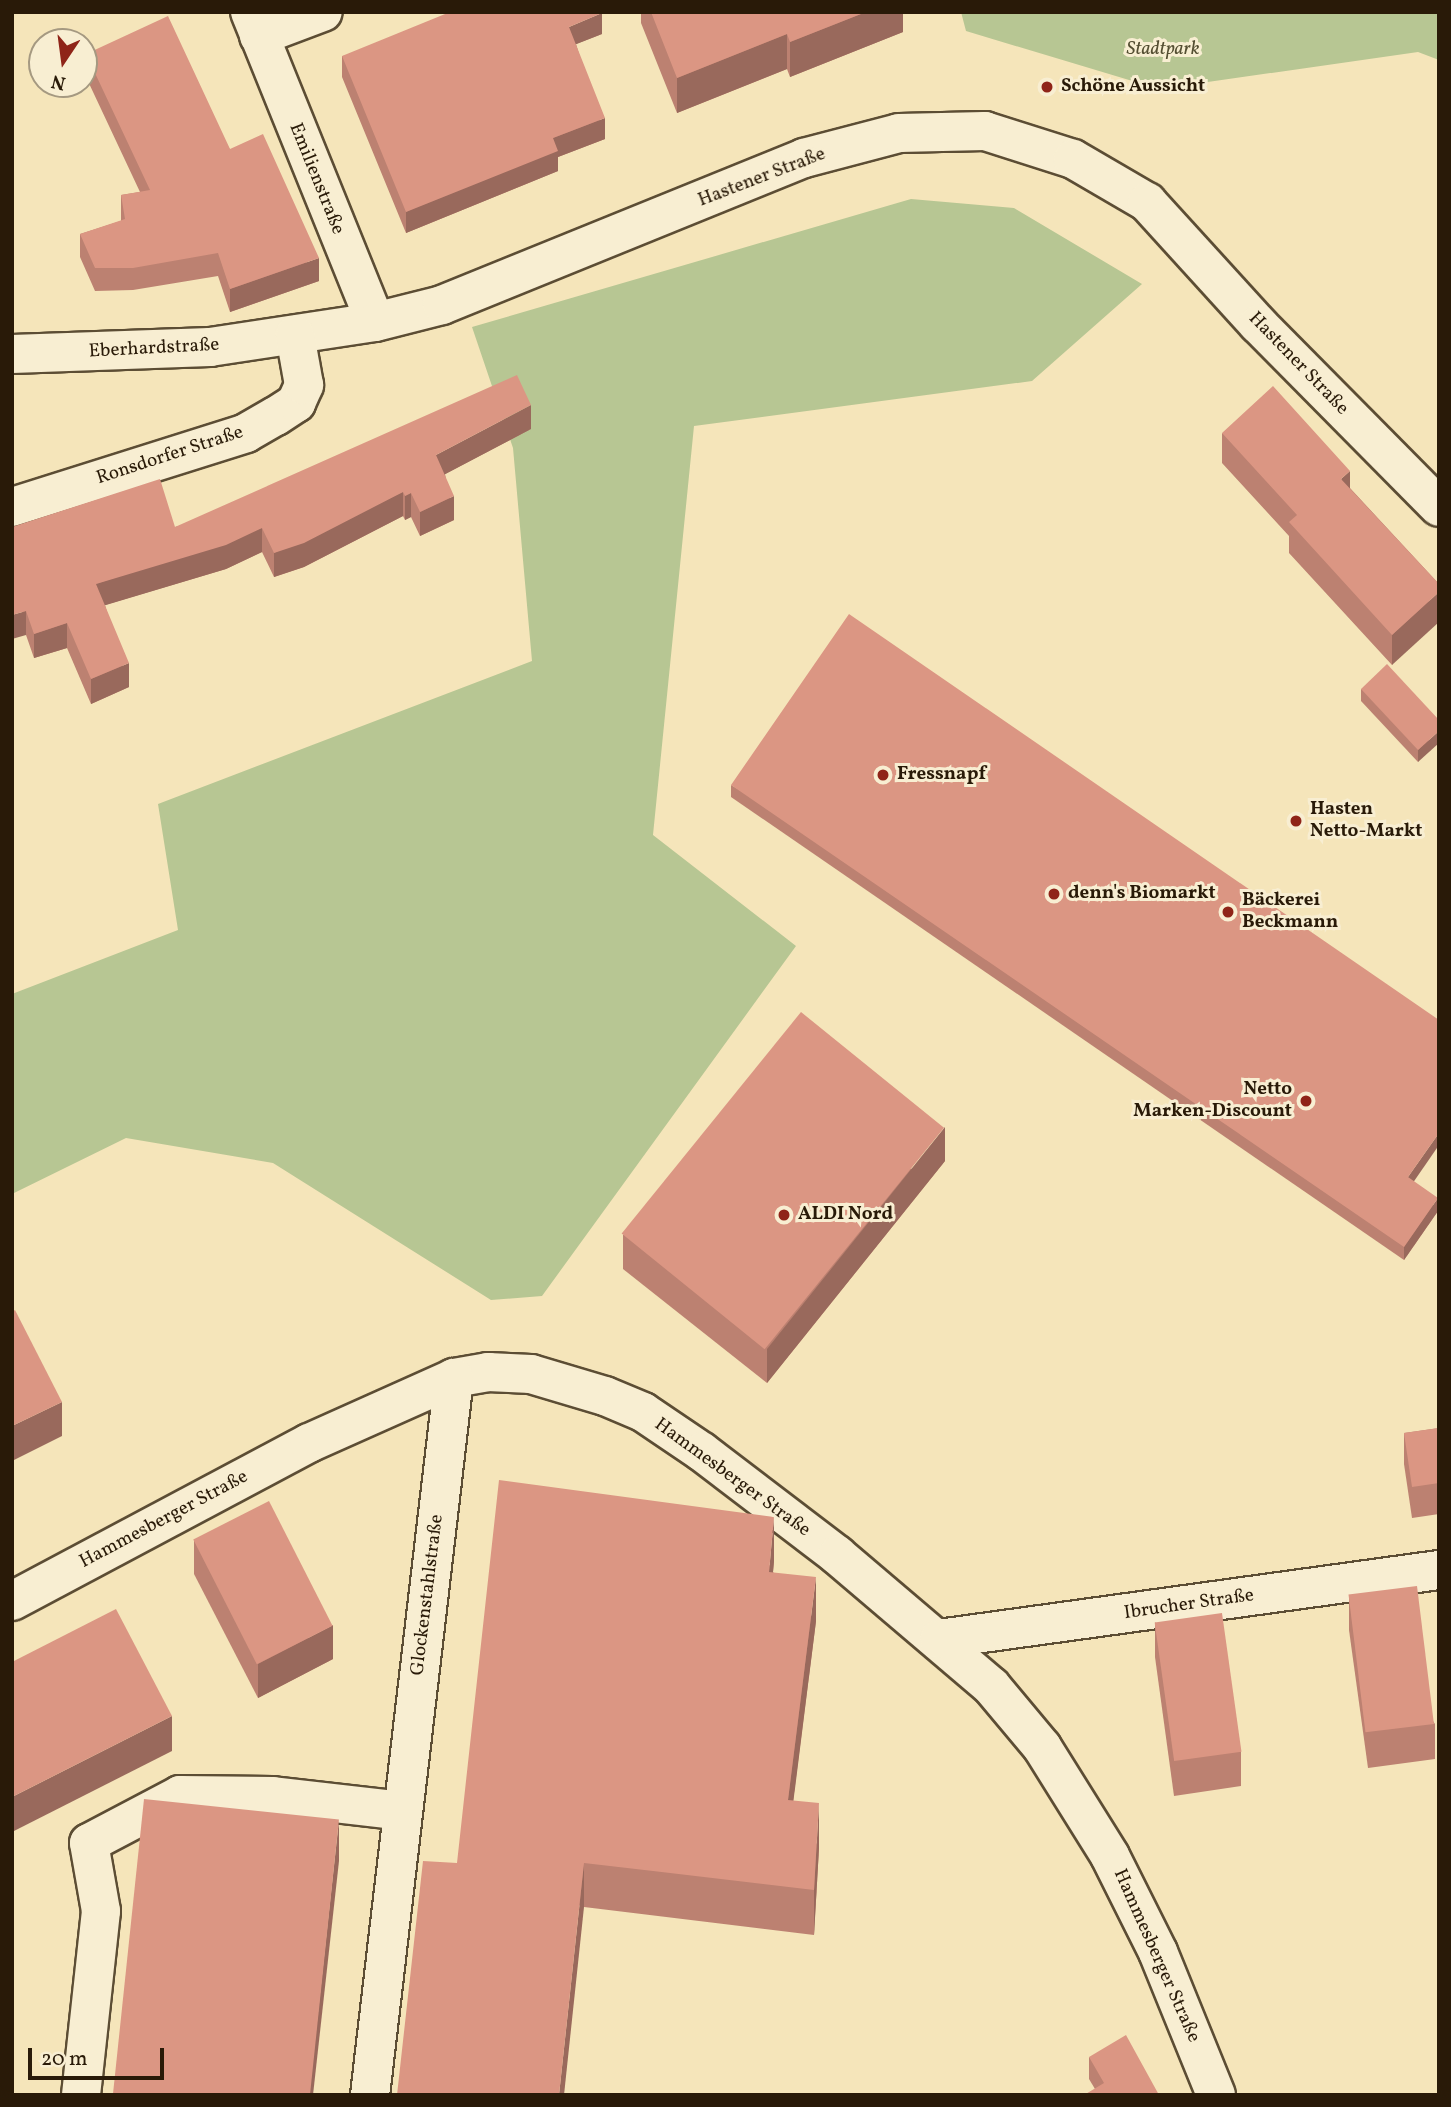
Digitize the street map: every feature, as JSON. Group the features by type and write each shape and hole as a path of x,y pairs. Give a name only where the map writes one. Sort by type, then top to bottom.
{"street":[{"name":"Emilienstraße","path":"323,12 254,24 375,321"},
{"name":"Hastener Straße","path":"295,335 375,321 442,305 804,158 899,133 985,131 1073,159 1147,202 1258,324 1439,507"},
{"name":"Eberhardstraße","path":"12,354 151,352 295,335"},
{"name":"Ronsdorfer Straße","path":"12,507 246,433 276,416 296,403 304,385 295,335"},
{"name":"Hammesberger Straße","path":"12,1601 309,1443 454,1378 488,1372 563,1380 643,1412 837,1555 939,1639 991,1686 1042,1747 1110,1856 1158,1952 1216,2095"},
{"name":"Glockenstahlstraße","path":"370,2095 454,1378"},
{"name":"Ibrucher Straße","path":"939,1639 1439,1570"},
{"path":"82,2095 101,1911 89,1843 180,1795 274,1796 402,1811"}],"green space":[{"name":"Stadtpark","path":"961,12 1439,12 1439,60 1418,52 1159,89 966,31"},
{"path":"911,199 1014,208 1142,284 1032,381 694,426 653,835 796,946 542,1296 491,1300 273,1163 126,1138 12,1194 12,994 178,930 158,804 532,661 513,448 472,327"}],"building":[{"path":"450,12 602,12 569,27 605,118 553,138 558,151 406,212 342,56"},
{"path":"651,12 866,12 790,42 787,34 677,78"},
{"path":"168,16 230,149 263,134 319,258 230,289 218,253 133,268 95,268 80,234 125,219 121,195 150,190 98,80 98,48"},
{"path":"517,375 531,405 436,455 454,496 420,512 411,493 405,496 403,492 304,543 274,553 262,528 226,545 96,584 129,663 91,679 67,623 34,634 26,611 12,615 12,527 160,479 175,527"},
{"path":"1273,386 1350,471 1341,479 1439,584 1439,592 1392,635 1289,522 1297,515 1222,433"},
{"path":"849,614 1439,1020 1439,1133 1408,1177 1438,1198 1404,1247 731,785"},
{"path":"1387,664 1439,720 1439,731 1418,750 1361,689"},
{"name":"ALDI Nord","path":"801,1012 944,1128 765,1349 622,1233"},
{"path":"15,1310 62,1402 12,1426 12,1312"},
{"path":"1439,1428 1439,1483 1412,1487 1404,1433"},
{"path":"499,1480 774,1517 769,1572 816,1577 788,1800 819,1803 814,1890 584,1863 559,2095 397,2095 423,1861 457,1863"},
{"path":"269,1501 333,1626 257,1664 193,1540"},
{"path":"1417,1586 1434,1724 1365,1732 1349,1594"},
{"path":"116,1609 172,1716 12,1797 12,1662"},
{"path":"1222,1613 1241,1752 1174,1761 1155,1622"},
{"path":"144,1799 339,1819 310,2095 113,2095"},
{"path":"1126,2035 1159,2095 1084,2095 1104,2083 1089,2057"}],"place":[{"name":"Schöne Aussicht","path":"1047,87"},
{"name":"Fressnapf","path":"883,775"},
{"name":"Hasten Netto-Markt","path":"1296,821"},
{"name":"denn's Biomarkt","path":"1054,894"},
{"name":"Bäckerei Beckmann","path":"1228,912"},
{"name":"Netto Marken-Discount","path":"1306,1101"},
{"name":"ALDI Nord","path":"784,1215"}]}
